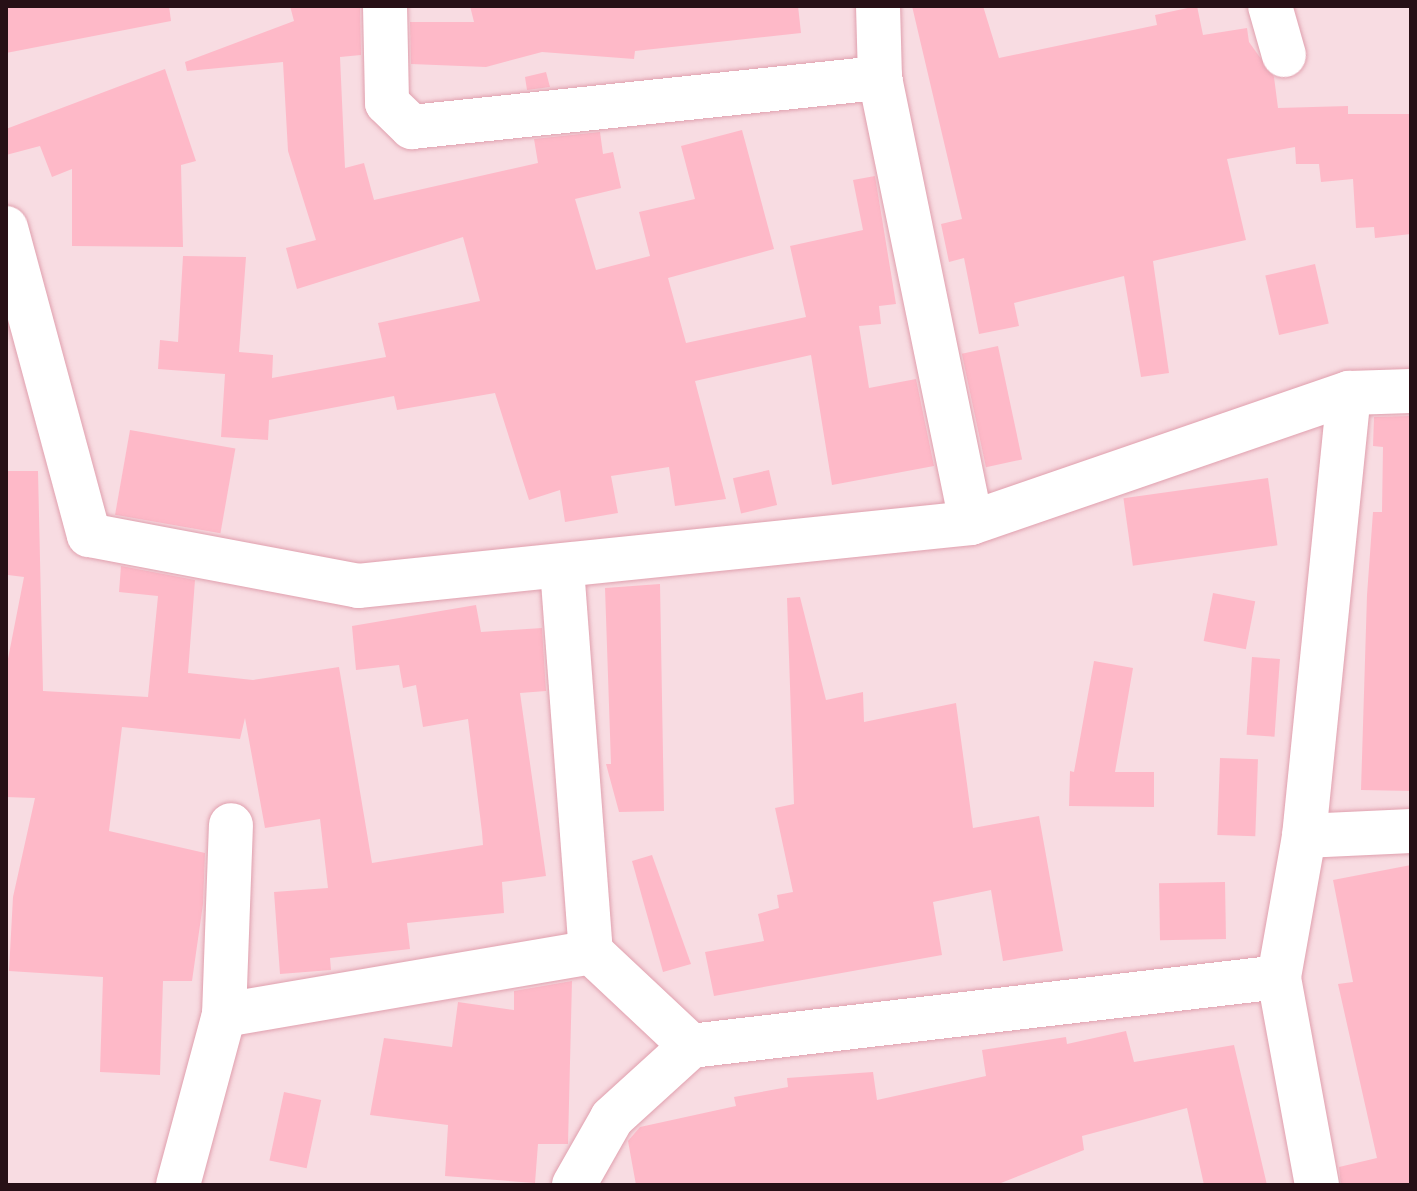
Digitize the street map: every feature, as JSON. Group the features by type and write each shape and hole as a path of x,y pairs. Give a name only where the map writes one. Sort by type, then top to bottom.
{"street":[{"path":"385,6 387,103 412,127 880,78"},
{"path":"878,6 880,78 971,523"},
{"path":"1270,6 1284,55"},
{"path":"6,228 89,535 358,586 562,568 971,523 1349,393 1411,391"},
{"path":"1317,1185 1279,977 1304,836 1349,393"},
{"path":"562,568 591,952 691,1046"},
{"path":"178,1185 224,1015 231,825"},
{"path":"1304,836 1411,831"},
{"path":"224,1015 591,952"},
{"path":"574,1185 612,1118 691,1046 1279,977"}],"building":[{"path":"6,6 169,6 171,21 6,53"},
{"path":"290,6 360,6 361,55 340,57 345,168 364,163 374,200 538,163 534,139 600,132 603,154 613,152 621,188 575,199 596,270 650,256 639,212 695,199 681,146 742,130 774,249 668,278 686,343 806,317 790,246 863,230 853,180 875,176 896,304 879,306 881,324 859,326 869,388 916,379 934,466 832,485 811,355 695,381 726,499 675,506 669,467 611,476 618,513 565,522 560,490 529,500 495,393 397,410 394,396 269,420 268,440 221,437 225,374 158,369 160,340 178,342 183,256 246,257 239,352 273,355 272,378 386,357 378,323 480,301 463,237 297,289 286,248 316,240 288,151 283,62 187,71 185,62 294,21"},
{"path":"470,6 798,6 801,33 635,51 634,59 542,52 486,67 411,64 410,22 474,22"},
{"path":"912,6 983,6 999,58 1157,25 1155,15 1197,6 1203,35 1247,28 1249,42 1274,77 1278,108 1348,106 1348,114 1411,114 1411,234 1375,238 1374,227 1356,228 1353,179 1321,182 1319,164 1296,164 1295,147 1227,159 1246,240 1153,261 1169,373 1141,377 1124,276 1014,303 1019,326 979,334 964,258 949,262 941,224 962,219"},
{"path":"165,69 196,161 181,165 183,247 72,246 72,169 52,177 40,146 6,155 6,129"},
{"path":"546,72 550,87 527,90 525,77"},
{"path":"1315,264 1329,323 1279,335 1265,275"},
{"path":"998,346 1022,459 986,467 962,354"},
{"path":"1411,416 1411,791 1361,790 1367,595 1373,512 1382,512 1383,447 1373,446 1374,417"},
{"path":"130,430 235,449 220,533 115,515"},
{"path":"769,470 777,505 741,513 733,478"},
{"path":"7,471 38,471 43,691 148,697 158,596 119,592 121,566 195,580 188,673 253,680 339,667 372,863 483,845 482,832 468,719 423,727 416,685 403,688 399,665 356,670 352,626 476,605 481,632 542,628 546,691 520,693 546,876 502,882 504,913 407,923 410,949 330,958 331,970 280,974 274,892 328,888 320,819 265,828 245,718 240,739 122,727 109,831 205,853 203,904 192,981 163,981 160,1075 100,1072 103,977 9,971 13,897 35,798 6,797 6,669 24,577 8,575"},
{"path":"1268,478 1277,545 1133,566 1123,498"},
{"path":"660,584 664,811 619,812 606,764 611,764 605,588"},
{"path":"1213,593 1255,601 1246,649 1204,641"},
{"path":"800,597 826,700 863,692 864,722 956,703 973,828 1039,816 1063,951 1003,961 991,890 933,902 942,955 714,996 705,952 764,941 758,914 779,908 777,895 793,892 775,808 794,804 787,598"},
{"path":"1252,657 1280,659 1274,737 1247,735"},
{"path":"1094,661 1133,668 1115,772 1154,772 1154,807 1069,806 1070,771 1074,772"},
{"path":"1220,758 1258,759 1255,836 1217,835"},
{"path":"652,855 691,964 663,972 632,861"},
{"path":"1411,865 1411,1185 1341,1185 1339,1167 1377,1158 1338,984 1353,982 1333,880"},
{"path":"1225,882 1226,939 1160,940 1159,883"},
{"path":"572,981 568,1144 538,1144 535,1183 445,1176 448,1125 370,1115 384,1038 452,1047 458,1002 514,1010 514,991"},
{"path":"1126,1031 1134,1062 1234,1045 1267,1185 1204,1185 1187,1108 1082,1136 1084,1150 996,1185 636,1185 628,1141 640,1127 736,1106 734,1097 788,1087 787,1078 873,1072 877,1100 986,1076 982,1050 1066,1037 1067,1044"},
{"path":"284,1092 321,1100 307,1168 269,1160"}]}
